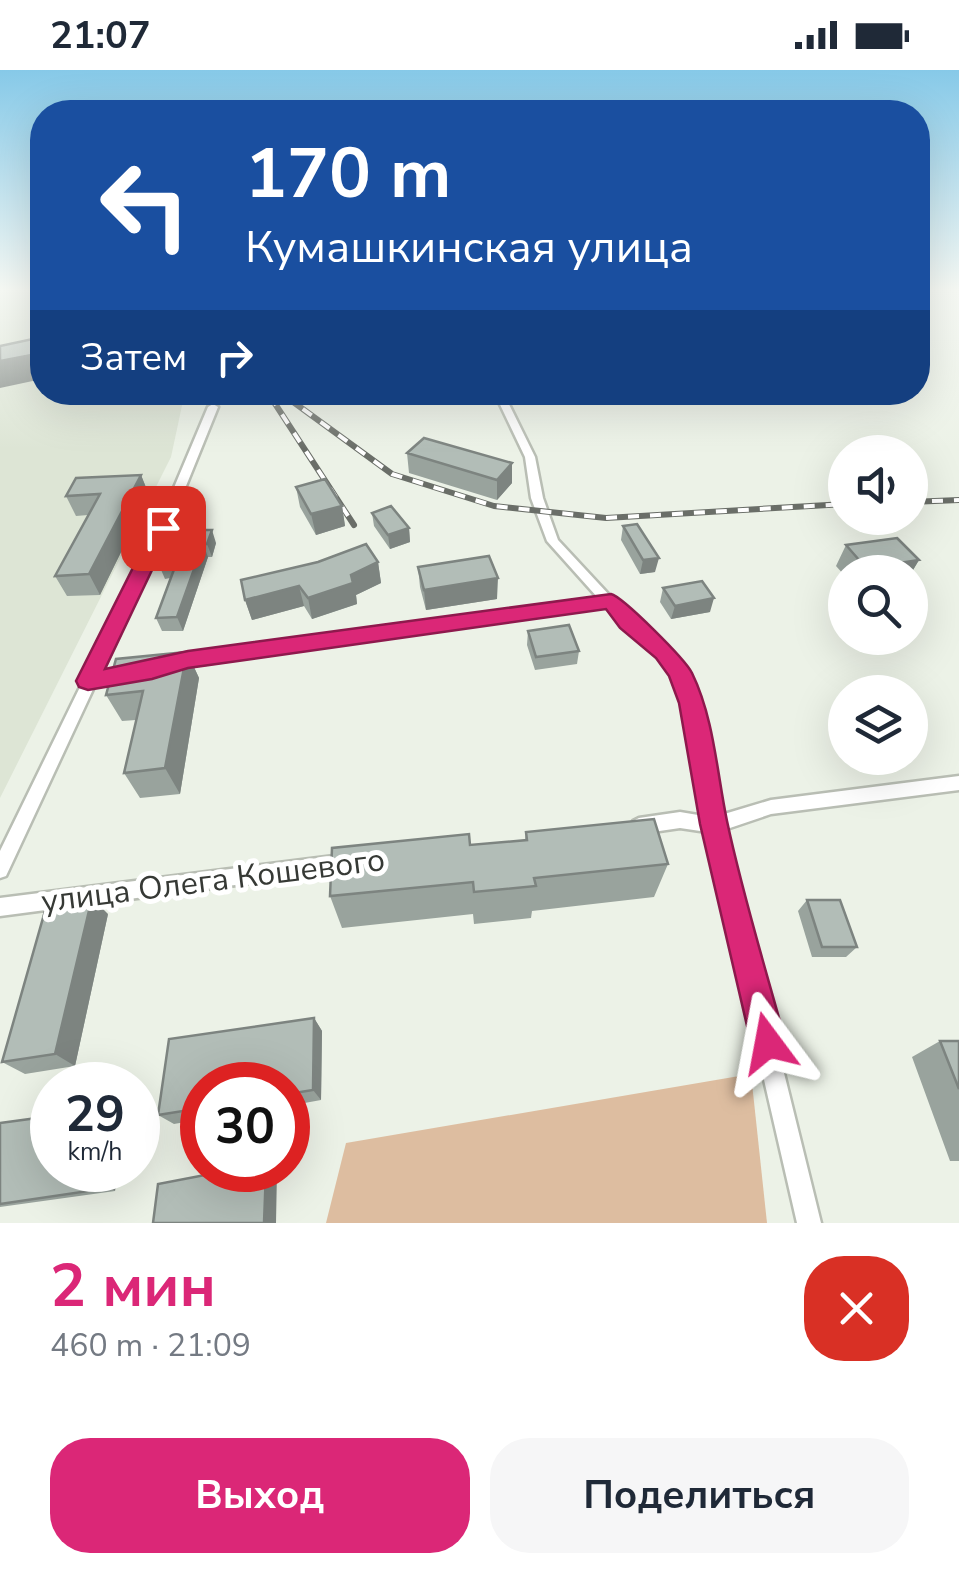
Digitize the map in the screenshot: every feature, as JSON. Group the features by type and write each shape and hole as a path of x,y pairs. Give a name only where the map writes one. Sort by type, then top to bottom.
{"street":[{"path":"504,405 530,456 537,498 553,541 628,622 664,652 680,673 692,703 714,824 808,1223"},
{"path":"0,870 163,528 213,407"},
{"path":"152,670 188,659 611,601"},
{"path":"88,681 136,673"},
{"path":"622,828 680,820 714,824 772,807 959,784"},
{"name":"улица Олега Кошевого","path":"0,907 369,860"}],"shaded area":[{"path":"0,342 30,342 30,405 182,405 171,457 0,798"},
{"path":"751,1074 767,1223 326,1223 346,1143"}],"building":[{"path":"30,342 30,355 0,361 0,346"},
{"path":"424,438 512,463 497,480 407,453"},
{"path":"141,475 89,574 55,576 100,494 66,496 76,478"},
{"path":"325,479 342,506 311,514 296,487"},
{"path":"391,506 409,528 388,535 372,513"},
{"path":"637,524 659,558 643,560 623,526"},
{"path":"189,530 212,530 207,544 203,544 177,617 156,618 176,564 159,565 166,545 184,544"},
{"path":"897,538 914,555 855,555 846,545"},
{"path":"366,544 378,562 351,575 353,583 308,598 299,586 245,600 241,580 318,562"},
{"path":"489,556 498,578 424,590 418,567"},
{"path":"702,581 714,598 675,606 663,588"},
{"path":"569,625 579,651 536,657 528,631"},
{"path":"187,652 165,768 124,773 143,691 106,695 116,659"},
{"path":"654,819 668,864 534,878 536,886 474,892 473,882 330,896 332,848 469,834 470,845 527,840 526,832"},
{"path":"92,898 55,1054 2,1062 47,904"},
{"path":"807,900 840,900 857,947 822,947"},
{"path":"314,1018 313,1090 310,1090 310,1062 180,1062 180,1112 160,1115 169,1039"},
{"path":"940,1041 959,1041 959,1089"},
{"path":"30,1119 30,1192 82,1192 0,1204 0,1123"},
{"path":"180,1180 180,1192 265,1192 264,1223 153,1223 160,1184"}],"railway":[{"path":"276,405 354,525"},
{"path":"297,405 392,474 494,506 606,518 828,505"},
{"path":"928,501 959,500"}],"route":[{"path":"163,528 88,681 152,670 188,659 611,601 628,622 664,652 680,673 692,703 714,824 768,1043"}]}
